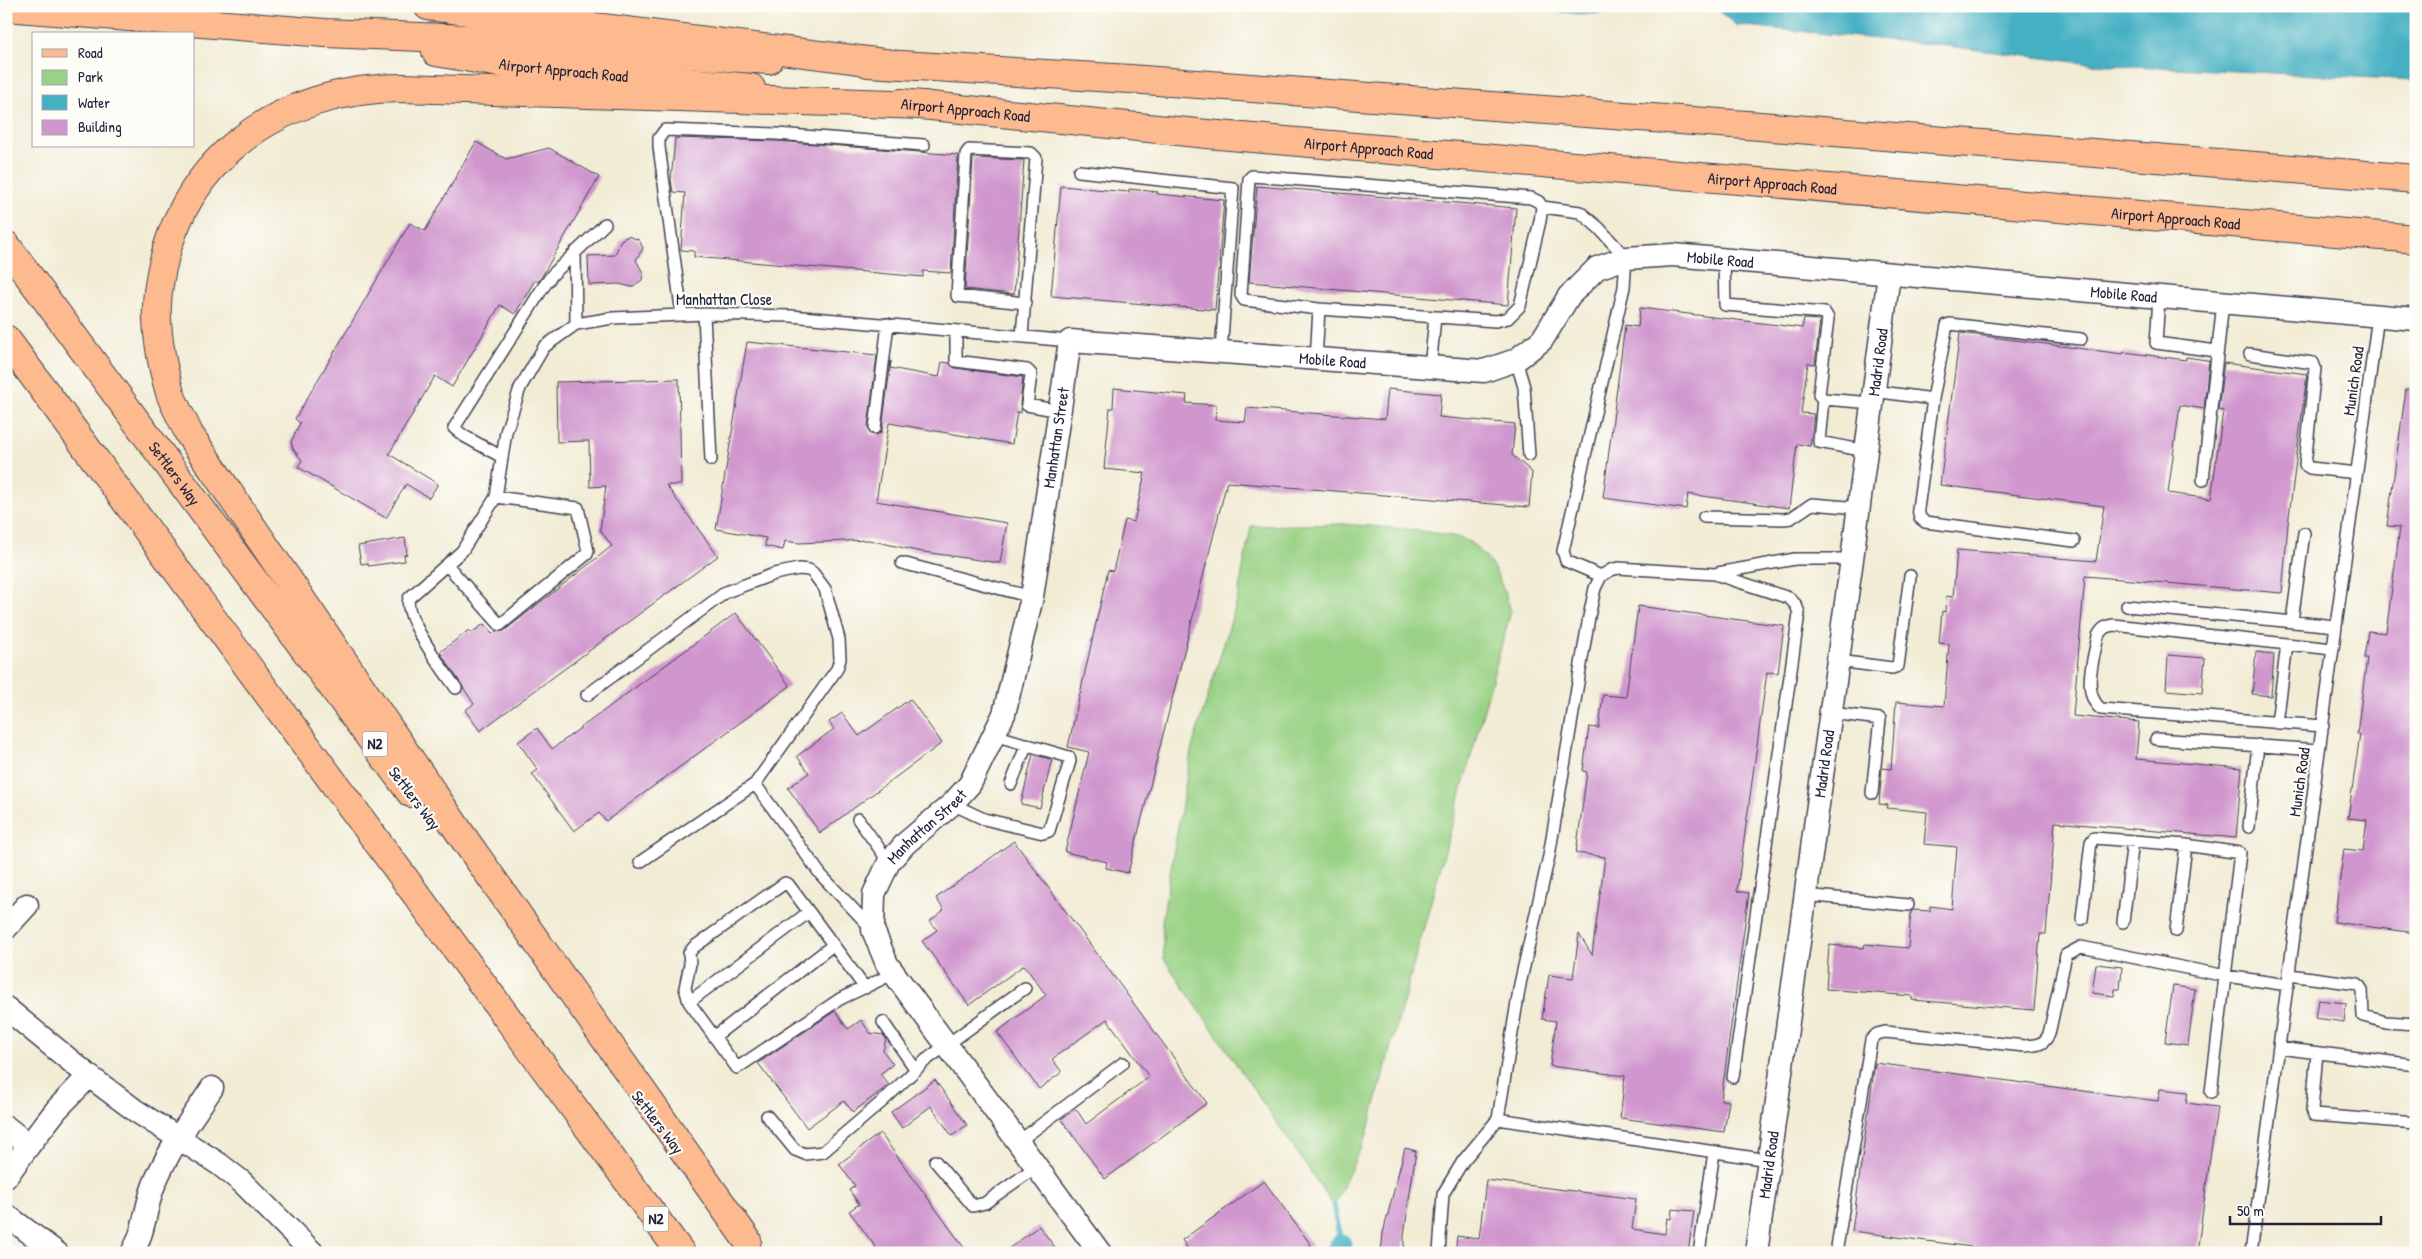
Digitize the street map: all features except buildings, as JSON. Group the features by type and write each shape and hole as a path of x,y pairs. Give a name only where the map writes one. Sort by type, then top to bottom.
{"main road":[{"path":"428,6 892,64"},
{"name":"Airport Approach Road","path":"6,7 325,33 517,41 744,59 892,64 1150,80 1711,122 2416,179"},
{"name":"Airport Approach Road","path":"325,33 511,64 1207,134 2416,239"},
{"path":"752,1247 460,833 189,434 170,393 159,343 157,293 168,244 188,196 222,155 258,127 304,105 352,91 403,88 924,105"},
{"name":"Settlers Way","path":"6,245 392,767 752,1247"},
{"name":"N2","path":"6,339 681,1253"}],"street":[{"name":"Mobile Road","path":"1070,341 1430,369 1484,371 1516,360 1542,340 1569,296 1597,268 1626,258 1673,255 2416,320"},
{"name":"Madrid Road","path":"1756,1253 1859,508 1889,274"},
{"name":"Manhattan Street","path":"1070,341 1032,597 1004,714 970,784 952,804 906,843 889,862 874,894 873,930 887,964 893,973 1100,1253"},
{"path":"6,928 27,905"},
{"path":"6,1008 89,1076 136,1111 219,1164 242,1182 314,1253"},
{"path":"6,1177 57,1109 89,1076"},
{"path":"132,1253 143,1231 156,1180 179,1138 212,1088"},
{"path":"6,1128 29,1145"},
{"path":"6,1215 57,1253"}],"lane":[{"path":"682,315 660,147 662,133 670,130 776,134 924,145"},
{"path":"1022,336 1025,303 1036,156 1031,153 969,150 966,154 957,296 1025,303"},
{"path":"1079,171 1233,188 1220,352"},
{"path":"1252,176 1531,198 1539,202 1542,207 1520,306 1513,314 1503,320 1319,309 1242,299 1249,189 1252,176"},
{"path":"1542,207 1580,212 1599,228 1626,258 1624,286 1563,550 1566,561 1601,576"},
{"path":"502,457 464,436 454,428 542,288 575,252 605,224"},
{"path":"575,252 576,324"},
{"path":"1724,260 1724,304 1823,312 1827,315 1818,390 1819,395 1823,399 1819,442 1866,451"},
{"path":"2159,298 2156,343 2217,351"},
{"path":"2203,480 2223,303"},
{"path":"1316,360 1319,309"},
{"path":"704,314 711,460"},
{"name":"Manhattan Close","path":"496,497 506,432 520,388 544,347 576,324 613,318 704,314 791,316 1070,341"},
{"name":"Munich Road","path":"2251,1253 2378,316"},
{"path":"1430,369 1436,317"},
{"path":"875,428 888,324"},
{"path":"2074,541 1926,522 1920,518 1918,509 1944,328 1950,324 2081,339"},
{"path":"956,330 956,361 1027,370 1030,374 1027,405 1060,411"},
{"path":"2250,354 2313,363 2315,368 2306,464 2310,468 2357,473"},
{"path":"1516,360 1524,387 1529,456"},
{"path":"1823,399 1873,397 1933,399"},
{"path":"447,565 500,625 587,554 588,551 578,508 496,497 462,551 409,598 408,609 429,650 456,688"},
{"path":"1704,517 1784,519 1791,518 1812,504 1859,508"},
{"path":"2292,621 2304,533"},
{"path":"1439,1253 1443,1194 1463,1161 1498,1119 1520,984 1549,856 1588,617 1595,588 1601,576 1618,568 1715,574 1795,559 1852,559"},
{"path":"902,563 1032,597"},
{"path":"587,695 726,592 774,574 809,570 822,582 838,638 840,659 837,669 755,784 640,862"},
{"path":"1715,574 1789,598 1796,605 1799,613 1733,1076"},
{"path":"1838,661 1892,668 1898,666 1910,576"},
{"path":"2127,606 2336,626"},
{"path":"2323,726 2102,709 2094,703 2090,688 2098,636 2106,626 2114,625 2333,649"},
{"path":"2277,723 2287,644"},
{"path":"1831,713 1880,719 1872,793"},
{"path":"952,804 984,819 1048,832 1070,760 1066,755 994,735"},
{"path":"2156,739 2320,750"},
{"path":"1011,784 1027,744"},
{"path":"2249,827 2258,745"},
{"path":"755,784 795,842 822,875 873,930"},
{"path":"858,819 889,862"},
{"path":"2082,919 2091,842 2094,838 2186,845 2240,854 2211,1092"},
{"path":"2123,922 2133,841"},
{"path":"2176,931 2186,845"},
{"path":"865,988 788,884 784,883 694,946 689,953 690,964 685,981 689,1002 737,1068 840,999 865,988 893,973"},
{"path":"1805,895 1908,904"},
{"path":"689,1002 809,912"},
{"path":"714,1037 833,944"},
{"path":"1836,1253 1872,1040 1877,1034 1885,1032 2025,1046 2038,1045 2046,1041 2049,1034 2066,955 2081,946 2226,976 2358,984 2362,990 2363,1016 2386,1022 2416,1024"},
{"path":"767,1116 796,1150 805,1154 823,1152 946,1045 1026,988"},
{"path":"883,1022 916,1070"},
{"path":"2279,1048 2416,1065"},
{"path":"2317,1053 2312,1109 2314,1115 2416,1123"},
{"path":"1018,1142 1123,1063"},
{"path":"1498,1119 1768,1160"},
{"path":"1700,1253 1714,1152"},
{"path":"935,1161 973,1206 986,1203 1036,1167"}],"green space":[{"path":"1343,524 1430,532 1448,535 1471,543 1486,558 1497,574 1511,611 1367,1134 1334,1206 1164,959 1162,921 1191,751 1237,601 1251,526"}],"water":[{"path":"1492,6 1632,6 1626,12 1584,14"},
{"path":"1719,6 2416,6 2416,80 2091,64 1938,45 1736,25 1721,13"}],"waterway":[{"path":"1334,1206 1341,1244"},
{"path":"1335,1253 1341,1244"}]}
